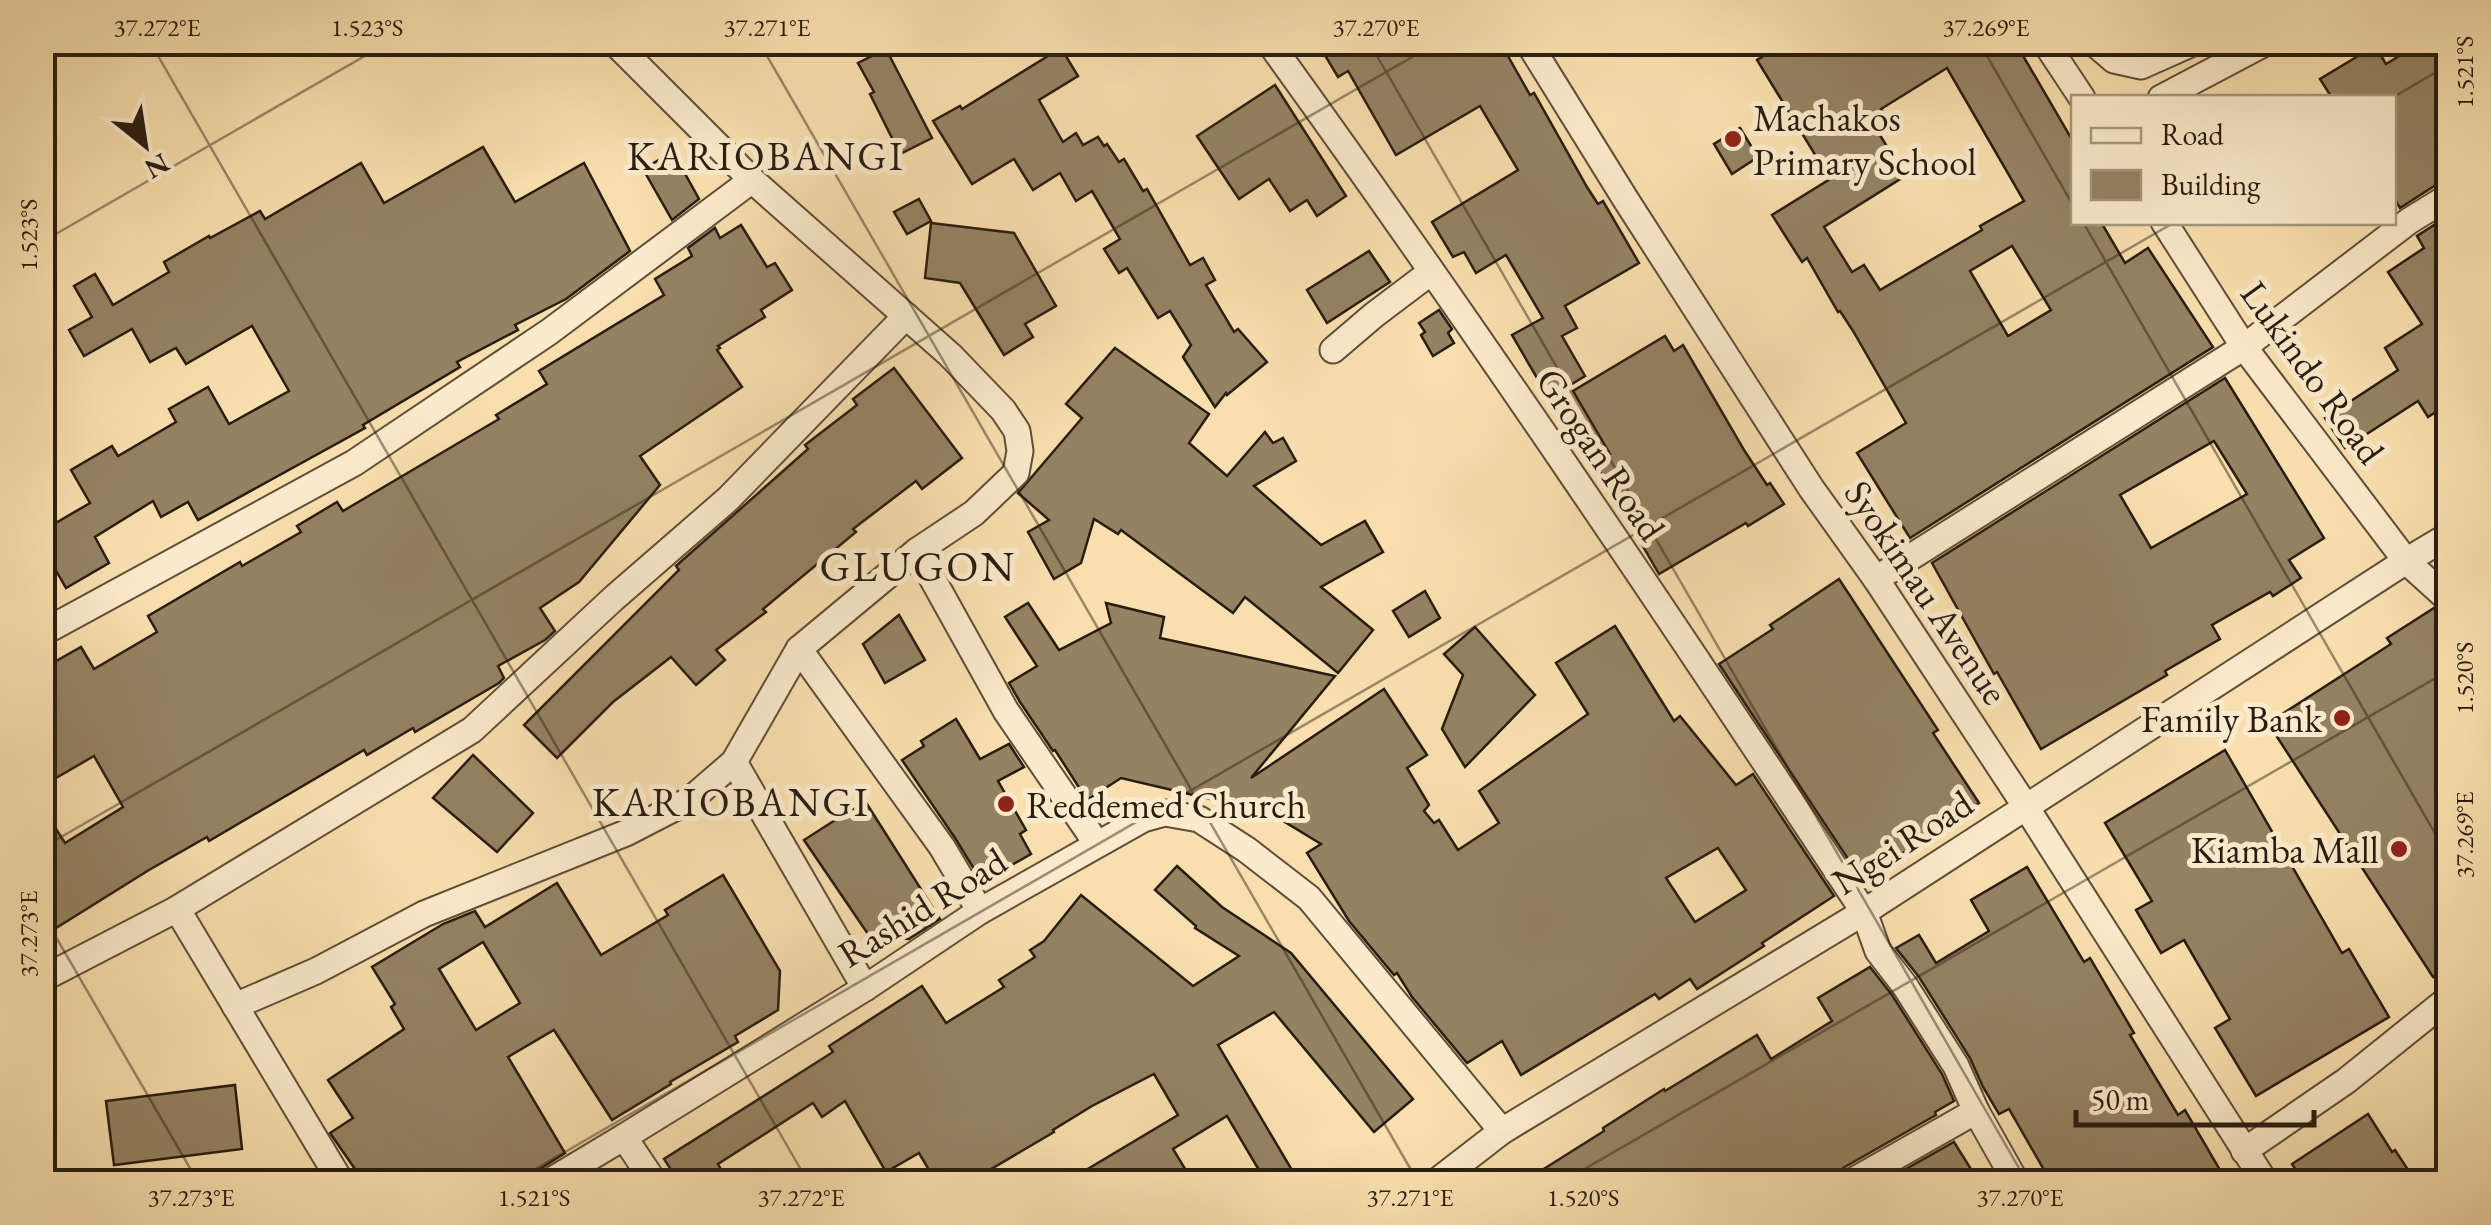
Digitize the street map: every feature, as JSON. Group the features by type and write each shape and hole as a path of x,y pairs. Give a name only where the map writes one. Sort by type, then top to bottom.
{"street":[{"path":"234,1006 316,971 424,914 626,833 690,800 734,762 800,649 917,551 974,513 1016,473 1018,431 1003,410 950,356 752,180 614,42"},
{"name":"Grogan Road","path":"1269,42 1431,272 1864,912 1878,952 1905,986 1956,1066 2016,1182"},
{"name":"Syokimau Avenue","path":"1528,42 1810,488 1876,579 2026,807 2265,1182"},
{"path":"2045,42 2080,95"},
{"path":"2092,42 2114,60 2141,66 2195,42"},
{"path":"2167,95 2267,42"},
{"path":"42,633 354,463 549,332 752,180"},
{"path":"1876,579 2244,347 2409,221 2448,196"},
{"name":"Lukindo Road","path":"2166,225 2244,347 2406,561"},
{"path":"1333,350 1431,272"},
{"path":"42,979 176,910 472,730 614,598 728,500 906,316"},
{"name":"Ngei Road","path":"1438,1182 1502,1131 1864,912 2448,536"},
{"path":"917,551 1006,711 1097,844"},
{"path":"2406,561 2448,599"},
{"path":"800,649 942,847 980,911"},
{"path":"734,762 866,988"},
{"name":"Rashid Road","path":"550,1182 866,988 980,911 1143,818 1166,814 1199,819 1309,898 1502,1131"},
{"path":"176,910 341,1182"},
{"path":"2244,1151 2346,1081 2448,999"},
{"path":"1851,1182 1976,1111"},
{"path":"624,1137 654,1182"}],"building":[{"path":"1317,42 1500,42 1587,187 1598,204 1603,201 1639,263 1565,306 1577,328 1562,336 1585,376 1555,394 1543,374 1537,378 1512,335 1543,318 1506,255 1476,273 1464,252 1453,257 1432,222 1518,170 1480,106 1396,155 1348,71 1338,77"},
{"path":"1787,42 2015,42 2071,138 2071,225 2103,225 2125,263 2148,248 2213,347 1910,538 1857,453 1906,423 1807,258 1802,262 1772,215 1830,179 1757,60","holes":["1947,68 2024,201 1880,290 1864,265 1852,272 1824,227 1905,176 1875,127 1888,119 1881,109","2012,246 2051,310 2008,336 1970,271"]},
{"path":"2422,42 2448,42 2448,181 2400,208 2396,201 2396,95 2330,95 2320,79 2375,46 2386,64"},
{"path":"1061,48 1078,76 1039,100 1063,142 1076,133 1083,145 1098,137 1119,162 1124,159 1143,191 1147,189 1190,265 1203,258 1215,280 1206,285 1234,332 1238,329 1267,362 1226,393 1215,407 1183,357 1191,345 1170,311 1158,318 1127,268 1119,273 1104,249 1120,239 1092,191 1076,201 1060,173 1033,190 1014,159 972,184 933,121 960,106 962,109"},
{"path":"886,49 932,138 900,154 858,63"},
{"path":"1275,85 1346,196 1317,216 1307,200 1290,211 1269,179 1239,199 1197,136"},
{"path":"1740,128 1758,157 1732,174 1714,144"},
{"path":"483,147 515,202 584,163 630,251 566,299 515,325 518,330 457,362 460,367 363,425 365,428 198,520 188,502 161,517 153,501 95,537 109,563 66,588 42,546 42,531 90,503 71,470 112,446 118,456 176,422 169,409 208,387 229,424 289,391 252,326 186,364 176,348 150,362 132,329 84,356 69,330 92,317 74,286 95,274 113,305 169,272 164,262 209,236 260,211 265,219 361,163 384,203"},
{"path":"673,152 699,199 672,220 643,169"},
{"path":"919,199 931,221 907,234 894,212"},
{"path":"2448,216 2448,404 2428,417 2418,401 2345,448 2325,418 2398,370 2385,348 2422,324 2388,272 2424,248 2417,236"},
{"path":"931,223 1014,233 1056,306 1025,324 1033,337 1004,355 960,283 925,278"},
{"path":"741,225 767,267 775,263 792,290 761,310 765,317 718,346 742,387 640,456 660,485 579,582 540,608 555,631 498,666 504,678 499,683 415,732 413,728 367,755 364,750 209,841 207,837 149,870 56,928 42,907 42,807 65,843 123,807 94,756 42,786 42,669 81,647 94,669 157,632 148,616 240,562 242,566 301,532 297,526 337,502 343,511 499,419 496,415 547,384 539,371 664,295 655,279 692,256 688,248 715,228 720,238"},
{"path":"1369,251 1390,282 1327,323 1307,290"},
{"path":"1439,310 1452,329 1448,333 1454,343 1433,356 1419,323"},
{"path":"1665,336 1674,351 1683,345 1744,450 1784,504 1659,574 1595,463 1610,454 1573,391"},
{"path":"1115,348 1209,414 1189,443 1227,476 1265,432 1273,443 1283,438 1296,461 1254,486 1321,545 1365,521 1383,552 1321,587 1373,630 1338,673 1245,597 1233,613 1121,530 1118,534 1094,519 1081,563 1054,579 1028,532 1049,520 1018,493 1082,418 1066,404"},
{"path":"894,368 962,458 922,489 916,481 853,529 856,532 763,609 766,612 716,650 725,660 696,685 671,657 613,702 557,758 524,725 679,570 676,566 808,449 805,445 857,405 853,399"},
{"path":"2225,378 2324,538 2289,560 2301,578 2212,625 2220,639 2041,749 1932,563","holes":["2214,441 2247,494 2151,548 2120,495"]},
{"path":"1839,579 1938,730 1933,733 1979,803 1862,880 1719,664"},
{"path":"1425,591 1440,618 1409,637 1393,611"},
{"path":"1028,603 1059,650 1111,623 1106,603 1164,617 1160,638 1335,676 1251,778 1384,689 1427,755 1407,768 1429,805 1424,811 1434,823 1439,820 1458,850 1499,823 1479,791 1588,714 1556,663 1615,626 1674,721 1680,716 1736,785 1753,774 1834,896 1697,989 1690,979 1659,999 1655,994 1521,1075 1502,1041 1467,1063 1397,973 1394,975 1349,921 1307,853 1321,844 1270,813 1121,778 1087,800 1009,683 1037,666 1005,617","holes":["1718,848 1746,890 1695,922 1666,878"]},
{"name":"Kiamba Mall","path":"2434,608 2448,615 2448,966 2433,977 2268,723 2391,644 2387,638"},
{"path":"899,615 925,660 885,683 863,644"},
{"path":"1475,627 1535,695 1465,767 1442,729 1463,675 1444,654"},
{"path":"956,719 980,759 1009,744 1024,767 998,781 1026,830 1020,834 1031,854 982,882 902,760 924,746 921,741"},
{"path":"2225,750 2342,953 2349,949 2389,1017 2256,1096 2215,1028 2230,1019 2184,940 2161,953 2136,910 2152,901 2105,823"},
{"path":"473,755 533,813 497,852 433,798"},
{"path":"865,801 940,919 909,939 870,937 804,840"},
{"path":"1177,866 1222,907 1291,953 1413,1099 1374,1132 1274,1012 1218,1045 1299,1182 1266,1182 1227,1116 1173,1149 1193,1182 1066,1182 1178,1115 1154,1074 1092,1106 969,1182 936,1182 919,1153 886,1172 845,1101 822,1117 813,1103 718,1164 728,1182 679,1182 664,1159 833,1052 829,1046 922,986 946,1023 1004,987 999,980 1035,957 1030,950 1044,941 1081,895 1193,986 1239,956 1195,928 1155,890"},
{"path":"2027,867 2084,962 2090,958 2178,1115 2185,1110 2227,1182 2051,1182 2009,1109 1999,1114 1970,1058 1896,948 1919,935 1936,963 1989,931 1971,900"},
{"path":"723,875 780,971 778,1010 735,1036 738,1042 612,1120 554,1030 508,1057 565,1153 540,1169 533,1182 364,1182 330,1133 353,1118 328,1080 404,1029 391,1007 395,1004 372,967 443,924 475,911 485,927 557,883 601,955 668,915 665,910","holes":["483,942 520,1003 476,1030 439,969"]},
{"path":"1870,967 1942,1074 1954,1101 1843,1168 1835,1182 1523,1182 1664,1089 1757,1035 1771,1059 1832,1021 1818,998"},
{"path":"235,1085 242,1149 114,1165 106,1101"},
{"path":"2368,1114 2416,1182 2304,1182 2292,1164"},
{"path":"1954,1142 1979,1182 1883,1182"}],"place":[{"name":"Machakos Primary School","path":"1733,139"},
{"name":"Family Bank","path":"2342,718"},
{"name":"Reddemed Church","path":"1006,804"},
{"name":"Kiamba Mall","path":"2399,849"}],"district":[{"name":"KARIOBANGI","path":"766,156"},
{"name":"GLUGON","path":"918,566"},
{"name":"KARIOBANGI","path":"731,802"}]}
